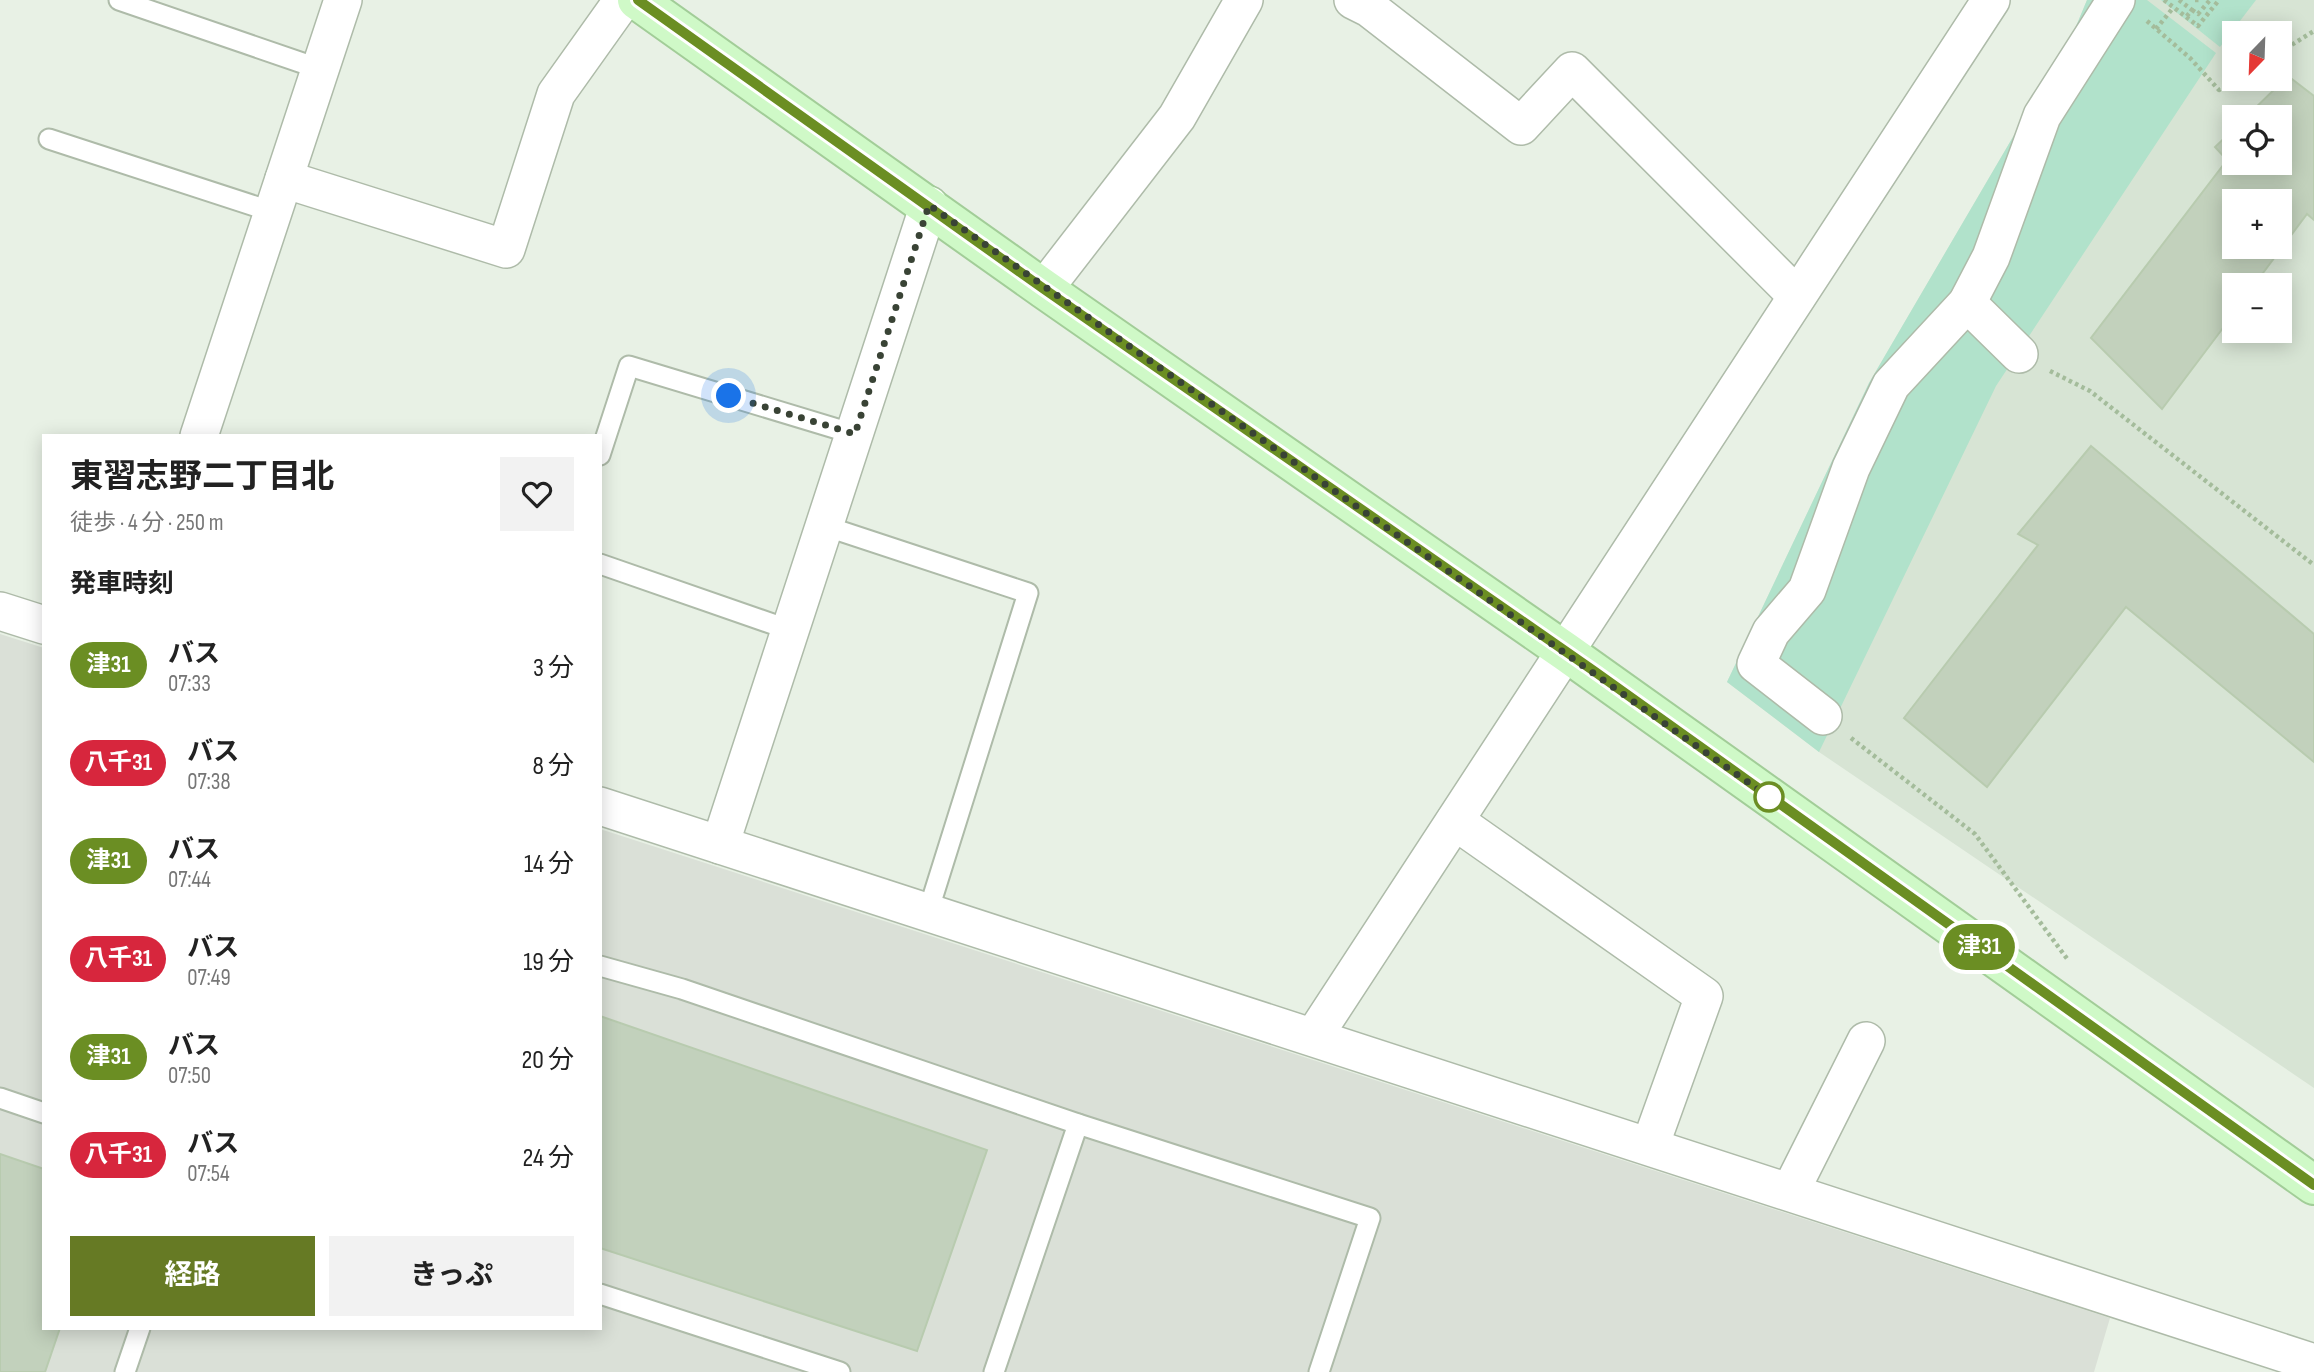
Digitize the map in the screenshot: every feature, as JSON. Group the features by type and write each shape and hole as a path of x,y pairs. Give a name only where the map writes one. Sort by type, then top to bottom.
{"street":[{"path":"201,434 343,0"},
{"path":"278,196 506,249 556,94 623,0"},
{"path":"637,0 1044,289 1566,652 2314,1185"},
{"path":"1044,289 1177,117 1244,0"},
{"path":"1353,0 1369,8 1521,126 1572,71 1797,296"},
{"path":"1314,1036 1991,0"},
{"path":"1823,716 1756,664 1771,632 1807,590 1852,468 1891,385 1967,303 1991,257 2042,116 2127,7"},
{"path":"720,845 929,205"},
{"path":"1967,303 2005,337"},
{"path":"0,611 42,624"},
{"path":"602,807 2314,1363"},
{"path":"1455,821 1704,996 1650,1146"},
{"path":"1790,1192 1866,1041"}],"lane":[{"path":"119,0 320,69"},
{"path":"49,139 278,196"},
{"path":"602,449 629,366 855,434"},
{"path":"825,526 1028,593 928,912"},
{"path":"602,565 790,630"},
{"path":"602,966 682,989 1078,1124 1370,1218 1319,1372"},
{"path":"0,1098 42,1111"},
{"path":"994,1372 1078,1124"},
{"path":"602,1295 840,1372"},
{"path":"125,1372 139,1330"}],"path":[{"path":"2164,0 2198,26 2219,0"},
{"path":"2179,0 2186,2 2198,14 2210,0"},
{"path":"2127,7 2190,58 2219,90 2222,88"},
{"path":"2156,29 2174,8"},
{"path":"2186,17 2192,10"},
{"path":"2292,45 2314,32"},
{"path":"2005,337 2090,391 2314,565"},
{"path":"1823,716 1975,834 2068,961"}],"shaded area":[{"path":"2087,0 2314,0 2314,1088 1819,752 1727,682 1869,383 2072,36"},
{"path":"0,634 42,647 42,1330 602,1330 602,830 2110,1318 2094,1372 0,1372"}],"green space":[{"path":"2087,0 2147,0 2216,53 1996,386 1819,752 1727,682 1869,383 2072,36"},
{"path":"2161,0 2256,0 2240,21 2222,21 2220,47"}],"building":[{"path":"2292,79 2314,96 2314,220 2307,214 2292,234 2292,189 2222,189 2222,259 2273,259 2263,273 2222,273 2222,329 2162,409 2091,338 2222,167 2222,175 2292,175 2292,105 2258,105 2273,91 2292,91"},
{"path":"2222,140 2222,155 2215,147"},
{"path":"2091,446 2314,634 2314,762 2126,607 1987,787 1904,718 2038,545 2018,534"},
{"path":"602,1017 987,1150 917,1351 602,1249"},
{"path":"0,1154 42,1168 42,1330 59,1330 45,1372 0,1372"}],"bus line":[{"name":"津31","path":"638,0 1044,289 1594,671 2314,1185"}],"route":[{"path":"729,396 855,434 929,205 1044,289 1566,652 1769,797"}]}
